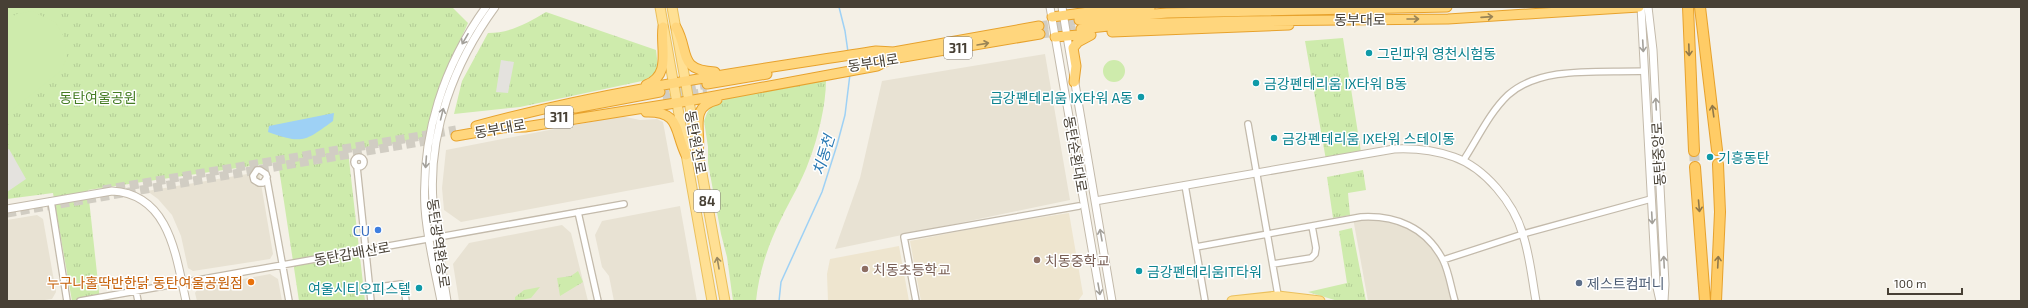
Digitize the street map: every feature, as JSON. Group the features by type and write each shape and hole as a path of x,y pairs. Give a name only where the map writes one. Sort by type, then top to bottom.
{"highway":[{"path":"1078,7 1104,10"},
{"path":"1052,17 1062,11 1208,7"},
{"path":"1304,7 1335,9"},
{"name":"동부대로","path":"1447,7 1167,13 1080,24 1448,19 1640,7"},
{"path":"1700,8 1717,150"},
{"path":"1688,9 1694,151"},
{"path":"1055,37 1094,33 1287,26 1314,20"},
{"path":"621,92 652,82 659,75 664,63 662,40 663,27"},
{"path":"676,27 682,38 686,57 693,67 701,71 718,72 724,74"},
{"name":"동부대로","path":"707,88 1040,30"},
{"path":"1074,82 1076,66 1073,48 1078,42 1094,33"},
{"path":"476,126 536,109 724,74 827,67"},
{"path":"497,128 525,127 688,101 729,93 827,67"},
{"path":"698,153 700,141 697,122 700,110 704,106 723,98 729,93"},
{"name":"동부대로","path":"662,96 497,128 456,133 476,126 662,96"},
{"path":"623,111 659,112 671,118 678,128 681,144 686,155"},
{"path":"1716,301 1720,212 1718,164"},
{"path":"1695,167 1705,301"}],"main road":[{"name":"동탄원천로","path":"660,7 712,301"},
{"name":"동탄원천로","path":"672,7 725,301"},
{"path":"1232,301 1279,298 1320,301"}],"street":[{"name":"동탄광역환승로","path":"448,301 425,208 428,146 434,114 445,81 460,49 486,7"},
{"name":"동탄광역환승로","path":"441,301 433,238 433,184 435,155 442,115 459,65 476,34 495,7"},
{"name":"동탄순환대로","path":"1050,7 1083,205 1101,301"},
{"path":"1640,7 1656,283 1660,301"},
{"name":"동탄중앙로","path":"1648,7 1654,73 1665,284 1664,301"},
{"name":"동탄순환대로","path":"1062,11 1112,301"},
{"path":"1463,161 1497,109 1508,95 1525,84 1549,75 1644,71"},
{"path":"1248,124 1279,298"},
{"path":"1095,201 1257,172 1407,148 1435,152 1463,161 1482,175 1499,191 1513,211 1523,234 1536,301"},
{"path":"357,167 371,301"},
{"path":"263,183 259,184 254,180 254,173 257,170 264,171 267,177 289,301"},
{"path":"263,183 267,177"},
{"path":"263,183 270,198"},
{"path":"1185,185 1206,301"},
{"path":"7,209 112,191 122,192 137,198 156,213 169,233 186,301"},
{"path":"1443,260 1523,234 1651,199"},
{"path":"51,201 67,301"},
{"name":"동탄감배산로","path":"80,301 624,204"},
{"path":"916,301 904,237 1083,205"},
{"path":"578,212 598,301"},
{"path":"1196,247 1361,217 1380,216 1396,220 1416,230 1432,245 1443,260 1455,301"},
{"path":"1273,264 1310,258 1315,254 1316,248 1312,226"},
{"path":"370,288 401,284 404,287 406,301"},
{"path":"136,291 138,301"}],"shaded area":[{"path":"1045,54 1070,200 835,249 860,178 882,81"},
{"path":"501,60 514,62 508,93 496,92"},
{"path":"621,116 640,120 657,119 663,122 674,182 461,222 444,210 442,188 446,150"},
{"path":"9,149 26,179 7,192 7,150"},
{"path":"259,172 273,254 270,259 193,271 188,268 181,236 172,215 158,199 147,191"},
{"path":"680,206 697,301 614,301 609,276 602,267 595,235 602,221"},
{"path":"1069,213 1083,294 1078,301 921,301 910,241 991,225"},
{"path":"37,215 43,219 56,292 52,299 38,301 7,301 7,220"},
{"path":"1379,216 1416,230 1443,260 1455,301 1368,301 1353,218"},
{"path":"562,225 571,233 588,301 459,301 453,264 469,243"},
{"name":"치동초등학교","path":"899,246 909,301 828,301 827,274 830,259"},
{"path":"270,274 278,279 282,301 197,301 195,293 199,287"}],"green space":[{"name":"동탄여울공원","path":"7,7 452,7 468,23 449,65 426,138 348,151 365,301 299,301 278,162 88,190 100,301 72,301 53,193 7,199"},
{"path":"32,11 56,23 64,37 67,56 62,70 7,114 7,19 17,14"},
{"path":"546,12 656,50 658,67 652,76 642,81 520,107 454,114 462,81 488,33 496,33 511,29"},
{"path":"1343,38 1361,152 1326,160 1305,41"},
{"path":"1114,60 1122,63 1125,71 1122,79 1114,82 1106,79 1103,71 1106,63"},
{"path":"826,80 826,90 821,121 809,161 768,249 759,280 756,301 733,301 727,257 721,234 708,163 708,147 704,121 707,113 712,105 731,97"},
{"path":"1363,170 1366,190 1348,193 1350,215 1333,218 1327,177"},
{"path":"1352,228 1366,301 1338,301 1308,292 1347,283 1339,231"},
{"path":"578,271 583,282 560,296 557,278 571,276"},
{"path":"540,287 531,298 515,301 515,297 524,290"}],"water":[{"path":"334,113 333,121 316,133 303,139 289,138 268,132 269,126"}],"waterway":[{"name":"치동천","path":"839,7 848,52"},
{"name":"치동천","path":"849,58 850,68"},
{"name":"치동천","path":"779,301 781,282 822,192 837,145 845,115 850,74"}],"tunnel":[{"path":"1039,26 1079,20"},
{"path":"1040,34 1081,29"},
{"path":"660,92 707,84"},
{"path":"663,99 707,92"},
{"path":"103,190 456,130"},
{"path":"7,213 437,139"},
{"path":"1694,151 1695,167"}],"place":[{"name":"그린파워 영천시험동","path":"1369,53"},
{"name":"금강펜테리움 IX타워 B동","path":"1256,83"},
{"name":"금강펜테리움 IX타워 A동","path":"1141,97"},
{"name":"금강펜테리움 IX타워 스테이동","path":"1274,138"},
{"name":"기흥동탄","path":"1710,157"},
{"name":"CU","path":"378,230"},
{"name":"치동중학교","path":"1037,260"},
{"name":"치동초등학교","path":"865,269"},
{"name":"금강펜테리움IT타워","path":"1139,271"},
{"name":"누구나홀딱반한닭 동탄여울공원점","path":"251,282"},
{"name":"제스트컴퍼니","path":"1579,283"},
{"name":"여울시티오피스텔","path":"419,288"}]}
